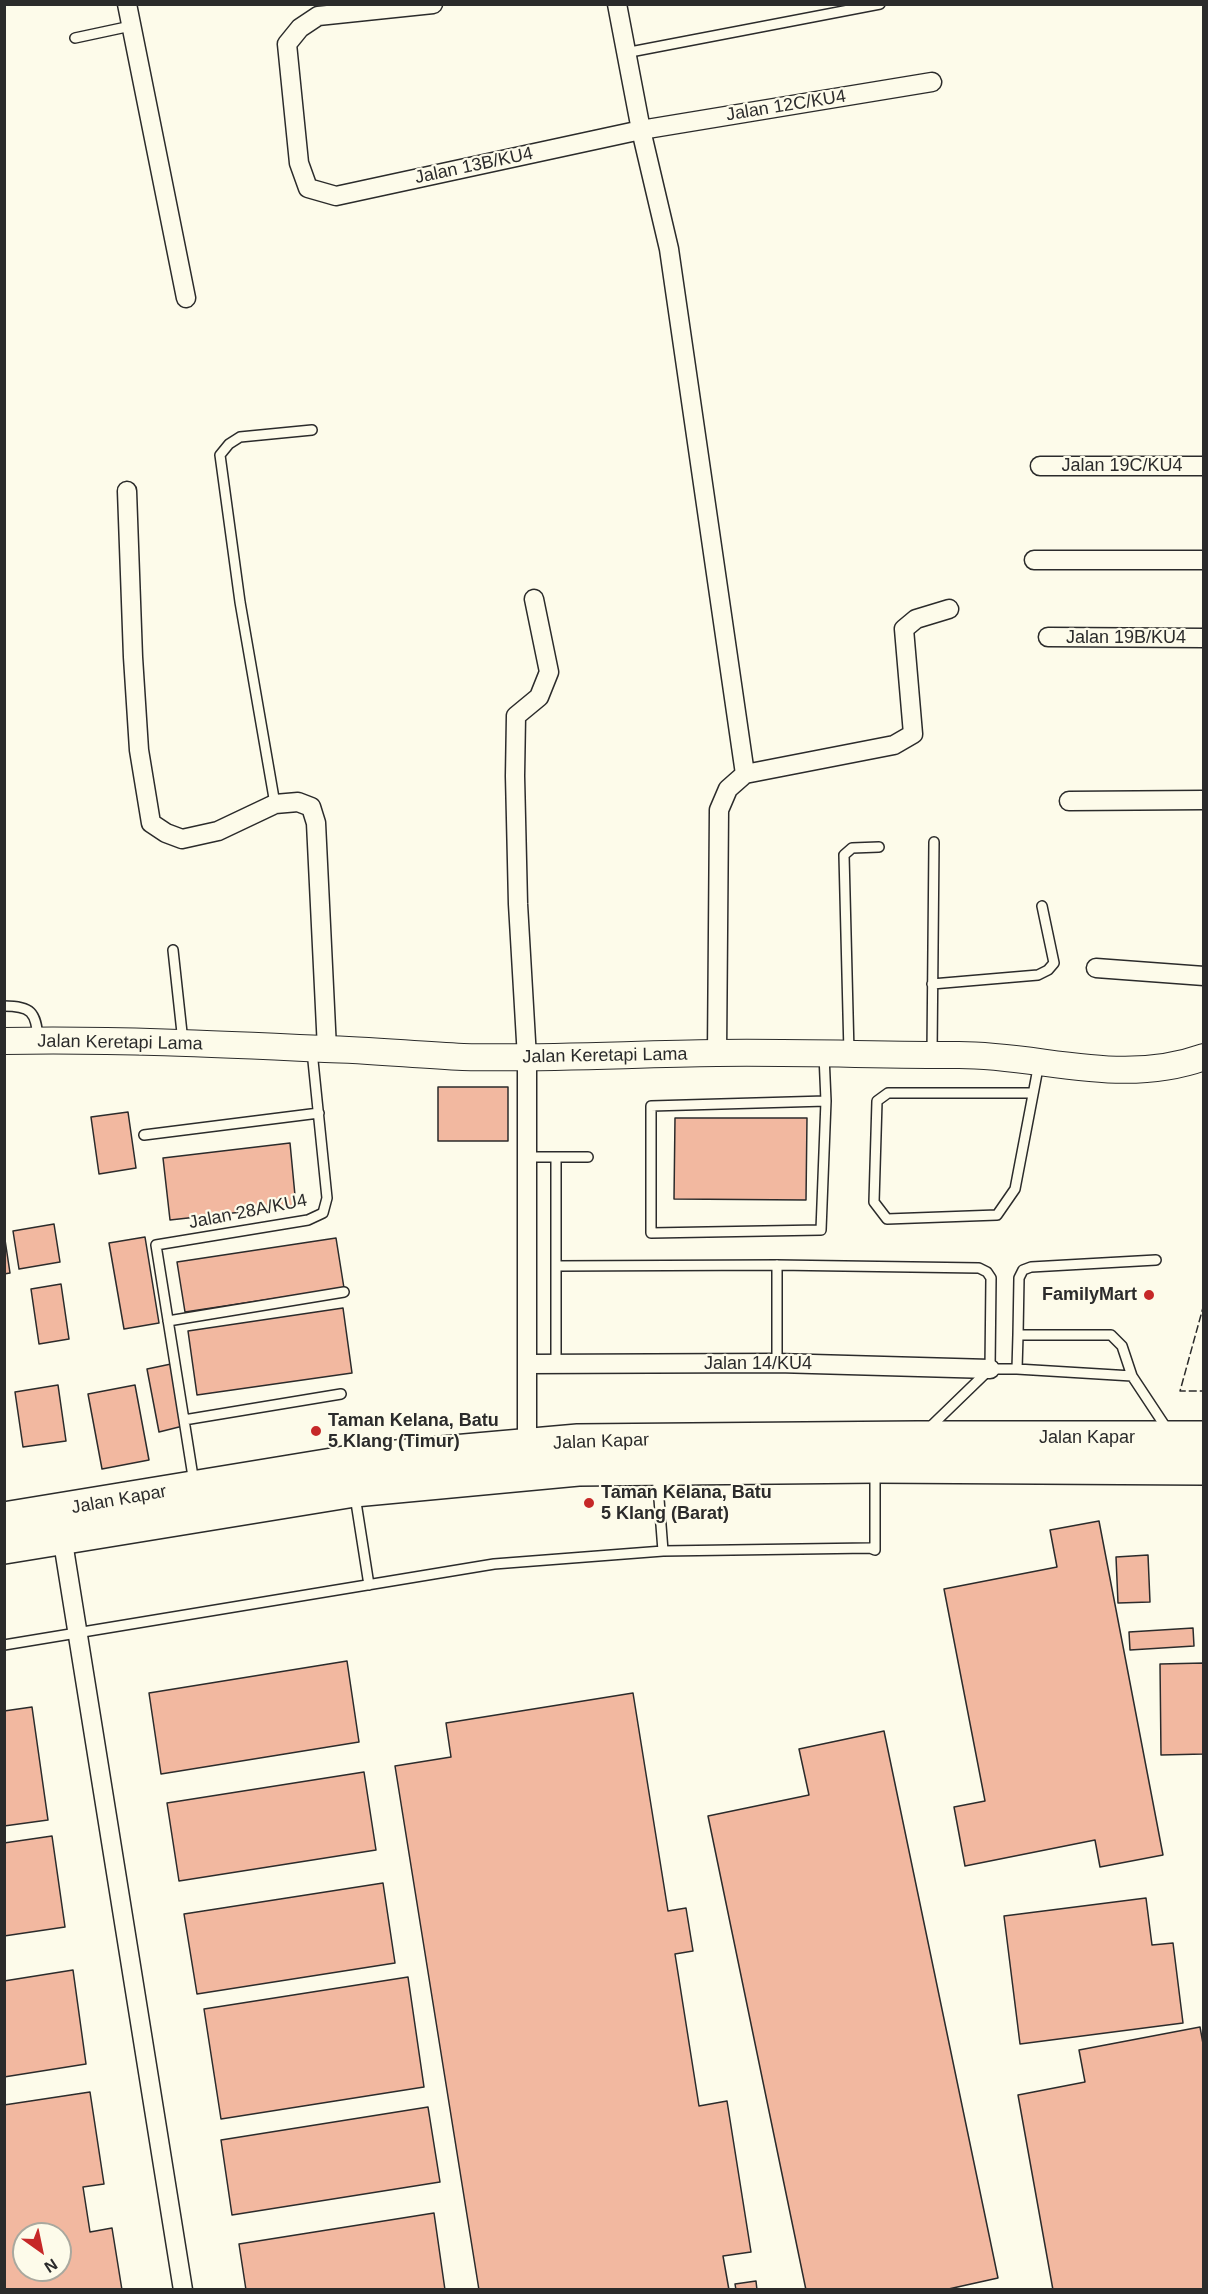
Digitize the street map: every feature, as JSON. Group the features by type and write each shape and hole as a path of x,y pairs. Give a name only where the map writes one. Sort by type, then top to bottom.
{"highway":[{"name":"Jalan Kapar","path":"4,1519 363,1460 527,1444 578,1441 1188,1438"},
{"name":"Jalan Kapar","path":"4,1547 354,1490 578,1469 875,1466 1203,1468"}],"street":[{"path":"127,4 186,298"},
{"name":"Jalan 13B/KU4","path":"433,4 318,16 300,28 287,44 298,163 308,188 336,196 640,130"},
{"path":"617,4 640,130 669,249 745,774"},
{"name":"Jalan 12C/KU4","path":"640,130 932,82"},
{"name":"Jalan 19C/KU4","path":"1040,466 1203,466"},
{"path":"127,490 137,726 151,823 166,833 182,838 218,831 275,804 298,802 311,807 316,823 319,1048"},
{"path":"1034,560 1203,560"},
{"path":"527,1444 527,1058 518,903 515,776 516,716 539,697 549,672 534,599"},
{"path":"717,1053 719,810 729,789 745,774 894,745 913,735 903,629 916,619 949,609"},
{"name":"Jalan 19B/KU4","path":"1048,637 1203,638"},
{"path":"1069,801 1203,800"},
{"path":"1096,968 1203,976"},
{"name":"Jalan Keretapi Lama","path":"4,1041 319,1048 444,1056 527,1058 717,1053 978,1055 1090,1070 1150,1070 1179,1066 1203,1057"},
{"name":"Jalan 14/KU4","path":"527,1364 777,1363 990,1370"},
{"path":"62,1536 183,2289"}],"lane":[{"path":"625,53 880,4"},
{"path":"75,38 131,26"},
{"path":"275,804 240,602 220,455 229,444 240,437 312,430"},
{"path":"932,1055 934,842"},
{"path":"826,1101 651,1106 651,1233 820,1230 826,1101 836,1053 844,855 852,848 879,848"},
{"path":"932,984 1038,975 1048,970 1054,963 1042,906"},
{"path":"173,950 183,1044"},
{"path":"4,1006 22,1006 31,1012 37,1021 38,1040"},
{"name":"Jalan 28A/KU4","path":"168,1322 156,1245 308,1220 324,1213 327,1198 319,1113 319,1048"},
{"path":"1034,1093 888,1093 877,1101 874,1202 887,1219 997,1215 1015,1189 1034,1093 1039,1063"},
{"path":"144,1135 319,1113"},
{"path":"527,1157 588,1157"},
{"path":"556,1157 556,1364"},
{"path":"1017,1368 1019,1278 1023,1270 1031,1267 1156,1260"},
{"path":"556,1266 777,1265 979,1268 987,1272 991,1278 990,1370"},
{"path":"777,1265 777,1363"},
{"path":"195,1487 168,1322 344,1292"},
{"path":"1018,1335 1111,1335 1122,1346 1132,1376 1188,1438"},
{"path":"918,1438 990,1370 1017,1368 1132,1376"},
{"path":"184,1420 341,1394"},
{"path":"4,1645 494,1564 663,1551 870,1548 875,1550 875,1466"},
{"path":"657,1468 663,1551"},
{"path":"354,1490 369,1585"}],"building":[{"path":"438,1087 508,1087 508,1141 438,1141"},
{"path":"128,1112 136,1168 99,1174 91,1117"},
{"path":"675,1118 807,1118 806,1200 674,1199"},
{"path":"290,1143 296,1206 170,1220 163,1158"},
{"path":"54,1224 60,1262 19,1269 13,1231"},
{"path":"4,1233 10,1273 4,1274"},
{"path":"145,1237 159,1323 124,1329 109,1243"},
{"path":"336,1238 344,1288 185,1312 177,1262"},
{"path":"61,1284 69,1339 39,1344 31,1289"},
{"path":"343,1308 352,1373 197,1395 188,1331"},
{"path":"171,1364 183,1426 159,1432 147,1369"},
{"path":"58,1385 66,1441 23,1447 15,1392"},
{"path":"135,1385 149,1460 102,1469 88,1394"},
{"path":"1099,1521 1163,1855 1100,1867 1095,1840 965,1866 954,1807 985,1801 944,1589 1057,1567 1050,1530"},
{"path":"1148,1555 1150,1602 1118,1603 1116,1557"},
{"path":"1193,1628 1194,1646 1130,1650 1129,1632"},
{"path":"347,1661 359,1742 161,1774 149,1693"},
{"path":"1204,1663 1204,1754 1161,1755 1160,1664"},
{"path":"633,1693 668,1911 686,1908 693,1951 675,1954 699,2106 727,2101 751,2252 723,2256 729,2290 479,2290 395,1766 451,1757 446,1723"},
{"path":"32,1707 48,1820 4,1826 4,1711"},
{"path":"884,1731 998,2278 944,2290 806,2290 708,1816 809,1795 799,1749"},
{"path":"364,1772 376,1850 179,1881 167,1803"},
{"path":"52,1836 65,1927 4,1936 4,1843"},
{"path":"383,1883 395,1963 197,1994 184,1914"},
{"path":"1146,1898 1152,1945 1173,1943 1183,2023 1020,2044 1004,1916"},
{"path":"73,1970 86,2064 4,2077 4,1981"},
{"path":"408,1977 424,2087 221,2119 204,2009"},
{"path":"1200,2027 1204,2049 1204,2290 1053,2290 1018,2095 1085,2082 1079,2050"},
{"path":"90,2092 104,2184 83,2187 90,2232 112,2228 122,2290 4,2290 4,2105"},
{"path":"428,2107 440,2182 232,2215 221,2140"},
{"path":"434,2213 445,2290 246,2290 239,2244"},
{"path":"756,2281 757,2290 736,2290 735,2284"}],"fence":[{"path":"1204,1304 1180,1391 1204,1391"}],"place":[{"name":"FamilyMart","path":"1149,1295"},
{"name":"Taman Kelana, Batu 5 Klang (Timur)","path":"316,1431"},
{"name":"Taman Kelana, Batu 5 Klang (Barat)","path":"589,1503"}]}
